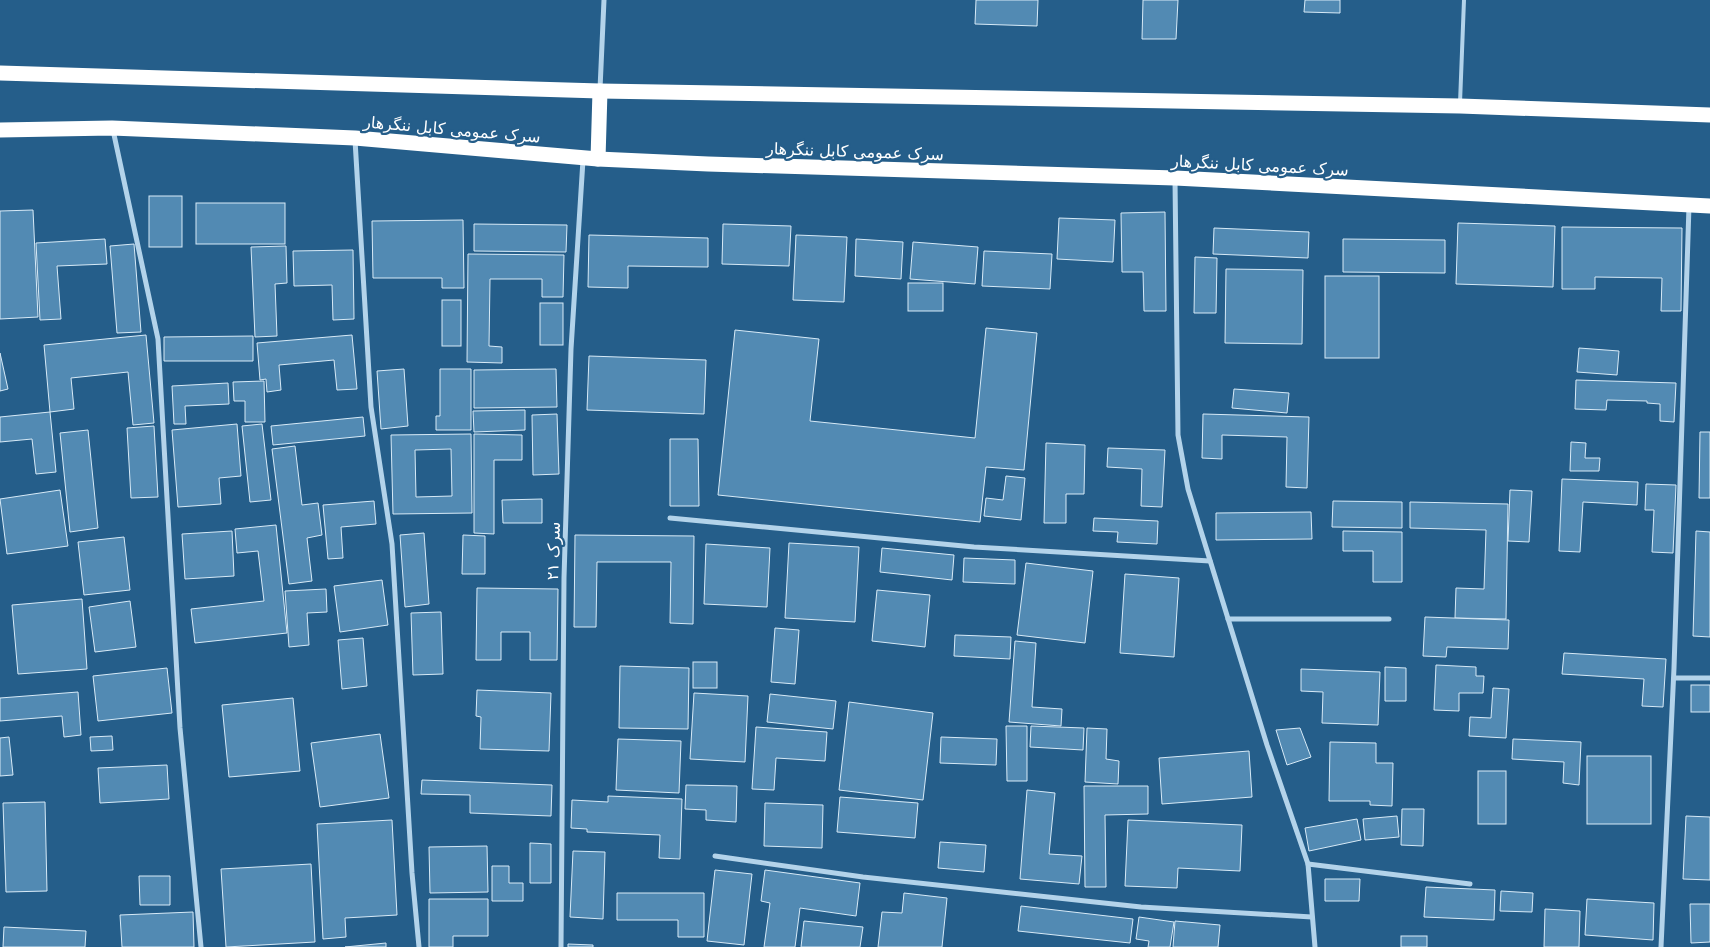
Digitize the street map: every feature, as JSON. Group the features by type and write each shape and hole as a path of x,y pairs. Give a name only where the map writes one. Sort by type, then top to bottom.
{"highway":[{"path":"0,73 600,91 1460,106 1710,114"},
{"path":"590,158 600,91"},
{"name":"سرک عمومی کابل ننگرهار","path":"0,130 112,128 355,138 590,158 708,164 1175,178 1710,206"}],"street":[{"path":"600,91 604,0"},
{"path":"112,128 158,338 180,728 201,947"},
{"path":"355,138 371,407 392,544 412,873 419,947"},
{"name":"سرک ۲۱","path":"562,947 564,578 571,349 590,158"},
{"path":"1175,178 1178,435 1188,488 1210,561 1266,745 1308,864 1315,947"},
{"path":"1661,947 1674,678 1689,205"},
{"path":"670,518 974,547 1210,561"},
{"path":"1228,619 1389,619"},
{"path":"1674,678 1710,678"},
{"path":"715,856 863,877 1142,907 1312,917"},
{"path":"1308,864 1470,884"}],"lane":[{"path":"1460,106 1464,0"}],"building":[{"path":"976,0 1038,0 1037,26 975,24"},
{"path":"1143,0 1178,0 1176,39 1142,39"},
{"path":"1305,0 1340,0 1340,13 1304,12"},
{"path":"149,196 182,196 182,247 149,247"},
{"path":"196,203 285,203 285,244 196,244"},
{"path":"33,210 38,317 0,319 0,211"},
{"path":"1165,212 1166,311 1144,311 1143,272 1122,272 1121,213"},
{"path":"1059,218 1115,220 1113,262 1057,259"},
{"path":"463,220 464,288 442,288 442,278 373,278 372,221"},
{"path":"1458,223 1555,226 1553,287 1456,284"},
{"path":"474,224 567,225 566,252 474,251"},
{"path":"723,224 791,226 789,266 722,264"},
{"path":"1562,227 1682,228 1681,311 1661,311 1662,278 1595,277 1595,289 1562,289"},
{"path":"1214,228 1309,232 1308,258 1213,254"},
{"path":"589,235 708,238 708,267 628,266 628,288 588,287"},
{"path":"796,235 847,237 844,302 793,300"},
{"path":"105,239 107,264 57,266 61,319 40,320 36,243"},
{"path":"856,239 903,242 901,279 855,276"},
{"path":"1343,239 1445,240 1445,273 1343,272"},
{"path":"913,242 978,247 975,284 910,279"},
{"path":"134,244 141,332 117,333 110,246"},
{"path":"286,246 287,283 275,284 277,336 255,337 251,247"},
{"path":"353,250 354,319 333,320 332,285 294,286 293,251"},
{"path":"984,251 1052,254 1050,289 982,286"},
{"path":"468,254 564,255 563,297 542,297 542,279 490,279 489,346 502,347 502,363 467,362"},
{"path":"1195,257 1217,258 1216,313 1194,313"},
{"path":"1226,269 1303,270 1302,344 1225,343"},
{"path":"1325,276 1379,276 1379,358 1325,358"},
{"path":"908,283 943,283 943,311 908,311"},
{"path":"442,300 461,300 461,346 442,346"},
{"path":"540,303 563,303 563,345 540,345"},
{"path":"986,328 1037,333 1024,470 986,467 980,522 718,495 735,330 819,339 810,421 975,438"},
{"path":"146,335 154,423 133,425 128,372 71,378 74,409 50,412 44,345"},
{"path":"352,335 357,389 337,390 334,360 279,365 281,390 267,392 266,379 260,380 257,343"},
{"path":"253,336 253,361 164,361 164,337"},
{"path":"1579,348 1619,351 1617,375 1577,372"},
{"path":"0,353 8,389 0,391"},
{"path":"589,356 706,360 704,414 587,410"},
{"path":"404,369 408,426 381,429 377,371"},
{"path":"440,369 471,369 471,430 436,430 436,416 440,416"},
{"path":"556,369 557,407 474,408 474,370"},
{"path":"1576,380 1676,383 1674,422 1660,421 1660,404 1647,403 1647,401 1607,400 1606,410 1575,409"},
{"path":"264,381 265,422 245,422 245,401 234,401 233,382"},
{"path":"228,383 229,404 185,406 186,424 174,424 172,386"},
{"path":"1234,389 1289,393 1287,413 1232,408"},
{"path":"525,410 525,430 474,432 473,411"},
{"path":"50,412 56,472 36,474 32,439 0,442 0,417"},
{"path":"557,414 559,474 533,475 532,415"},
{"path":"1203,414 1309,417 1307,488 1286,487 1287,437 1222,435 1222,459 1202,458"},
{"path":"363,417 365,436 273,445 271,426"},
{"path":"237,424 241,476 219,478 221,504 178,507 172,430"},
{"path":"262,424 271,500 250,502 242,426"},
{"path":"154,426 158,497 131,498 127,428"},
{"path":"88,430 98,528 70,532 60,433"},
{"path":"1700,432 1710,432 1710,498 1699,498"},
{"path":"471,434 472,513 393,514 391,435","holes":["451,449 452,496 416,497 415,450"]},
{"path":"474,434 522,435 522,460 494,460 494,534 474,533"},
{"path":"670,439 698,439 699,506 670,506"},
{"path":"1571,442 1586,443 1585,458 1600,458 1599,471 1570,471"},
{"path":"1046,443 1085,445 1084,494 1066,494 1066,523 1044,523"},
{"path":"295,446 302,505 318,503 322,535 307,538 312,581 289,584 272,449"},
{"path":"1108,448 1165,450 1162,507 1141,506 1142,469 1107,467"},
{"path":"1006,476 1025,478 1021,520 984,516 986,498 1003,500"},
{"path":"1562,479 1638,482 1637,505 1583,502 1580,552 1559,551"},
{"path":"1646,484 1676,485 1673,553 1652,552 1654,510 1645,510"},
{"path":"60,490 68,546 7,554 0,499"},
{"path":"1510,490 1532,491 1529,542 1508,541"},
{"path":"542,499 542,523 503,523 502,500"},
{"path":"374,501 376,524 341,527 343,558 328,559 323,505"},
{"path":"1333,501 1402,502 1402,528 1332,527"},
{"path":"1410,502 1508,504 1506,619 1455,618 1456,588 1484,589 1486,530 1410,528"},
{"path":"1311,512 1312,539 1216,540 1216,513"},
{"path":"1094,518 1158,521 1157,544 1117,542 1118,532 1093,531"},
{"path":"276,525 287,633 195,643 191,609 264,601 258,551 237,553 235,529"},
{"path":"232,531 234,576 185,579 182,534"},
{"path":"1343,531 1402,532 1402,582 1373,582 1373,551 1343,551"},
{"path":"1696,531 1710,532 1710,637 1693,636"},
{"path":"424,533 429,604 405,607 400,535"},
{"path":"463,535 485,536 485,574 462,574"},
{"path":"575,535 694,536 693,624 670,623 671,562 597,562 596,627 574,627"},
{"path":"124,537 130,590 84,595 78,542"},
{"path":"789,543 859,547 855,622 785,618"},
{"path":"706,544 770,548 767,607 704,604"},
{"path":"882,548 954,555 952,580 880,572"},
{"path":"964,558 1015,560 1015,584 963,582"},
{"path":"1026,563 1093,571 1085,643 1017,635"},
{"path":"1125,574 1179,578 1174,657 1120,653"},
{"path":"382,580 388,625 340,632 334,586"},
{"path":"477,588 558,589 557,660 530,660 530,632 501,632 501,660 476,660"},
{"path":"326,589 327,612 307,613 309,645 289,647 285,591"},
{"path":"877,590 930,595 925,647 872,641"},
{"path":"82,599 87,669 18,674 12,605"},
{"path":"130,601 136,647 95,652 89,607"},
{"path":"441,612 443,674 413,675 411,613"},
{"path":"1425,617 1509,620 1508,649 1447,647 1446,657 1423,656"},
{"path":"775,628 799,630 795,684 771,682"},
{"path":"955,635 1011,637 1010,659 954,656"},
{"path":"363,638 367,686 342,689 338,640"},
{"path":"1015,641 1036,643 1032,707 1062,709 1061,726 1009,722"},
{"path":"1564,653 1666,659 1663,707 1642,706 1644,679 1562,674"},
{"path":"693,662 717,662 717,688 693,688"},
{"path":"1436,665 1476,667 1476,676 1484,676 1483,693 1459,693 1459,711 1434,710"},
{"path":"620,666 689,668 688,729 619,728"},
{"path":"1385,667 1406,668 1406,701 1385,701"},
{"path":"167,668 172,713 98,721 93,676"},
{"path":"1301,669 1380,672 1378,725 1322,723 1323,692 1301,691"},
{"path":"1691,685 1710,685 1710,712 1691,712"},
{"path":"1493,688 1509,689 1506,738 1469,736 1470,717 1491,718"},
{"path":"477,690 551,693 549,751 480,749 481,717 476,716"},
{"path":"78,692 81,735 64,737 62,716 0,721 0,698"},
{"path":"694,693 748,696 745,762 690,759"},
{"path":"770,694 836,701 833,729 767,722"},
{"path":"293,698 300,771 229,777 222,705"},
{"path":"849,702 933,713 923,800 839,790"},
{"path":"1006,726 1027,726 1027,781 1007,781"},
{"path":"1031,726 1084,728 1083,750 1030,747"},
{"path":"756,727 827,732 825,761 776,758 774,790 752,789"},
{"path":"1087,728 1107,729 1106,759 1119,761 1118,784 1085,782"},
{"path":"1300,728 1311,757 1287,765 1276,730"},
{"path":"380,734 389,798 320,807 311,743"},
{"path":"112,736 113,750 91,751 90,737"},
{"path":"9,737 13,775 0,776 0,738"},
{"path":"941,737 997,739 996,765 940,763"},
{"path":"618,739 681,741 679,793 616,790"},
{"path":"1513,739 1581,742 1579,785 1563,783 1564,762 1512,759"},
{"path":"1330,742 1376,743 1376,763 1393,763 1392,806 1370,805 1370,801 1329,801"},
{"path":"1249,751 1252,797 1162,804 1159,758"},
{"path":"1587,756 1651,756 1651,824 1587,824"},
{"path":"167,765 169,799 100,803 98,768"},
{"path":"1478,771 1506,771 1506,824 1478,824"},
{"path":"422,780 552,785 551,816 470,813 470,795 421,794"},
{"path":"686,785 737,786 736,822 706,820 706,810 685,809"},
{"path":"1084,786 1148,786 1148,814 1105,815 1106,887 1085,887"},
{"path":"1027,790 1055,793 1049,854 1082,856 1079,884 1020,879"},
{"path":"608,796 682,799 680,859 659,858 660,835 587,832 587,829 571,828 572,800 608,802"},
{"path":"840,797 918,803 915,838 837,832"},
{"path":"45,802 47,891 6,892 3,803"},
{"path":"765,803 823,805 822,848 764,846"},
{"path":"1402,809 1424,809 1423,846 1401,845"},
{"path":"1397,816 1399,837 1365,840 1363,819"},
{"path":"1686,816 1710,817 1710,880 1683,879"},
{"path":"1357,819 1361,840 1309,851 1305,828"},
{"path":"392,820 397,915 345,918 346,937 323,939 317,824"},
{"path":"1128,820 1242,825 1240,871 1178,868 1177,888 1125,886"},
{"path":"940,842 986,845 984,872 938,868"},
{"path":"530,843 551,844 551,883 530,883"},
{"path":"487,846 488,892 430,893 429,847"},
{"path":"573,851 605,852 603,919 570,917"},
{"path":"311,864 315,942 226,947 221,869"},
{"path":"492,866 509,866 509,883 523,883 523,901 492,901"},
{"path":"715,870 752,874 744,945 707,941"},
{"path":"765,870 860,883 856,916 800,908 795,947 764,947 770,903 761,901"},
{"path":"139,876 170,876 170,905 140,905"},
{"path":"1325,879 1360,879 1359,901 1325,901"},
{"path":"1426,887 1495,890 1494,920 1424,917"},
{"path":"1501,891 1533,893 1532,912 1500,911"},
{"path":"617,893 704,893 704,937 678,937 678,920 617,920"},
{"path":"904,893 947,898 942,947 878,947 882,912 902,913"},
{"path":"429,899 488,899 488,936 453,936 453,947 429,947"},
{"path":"1587,899 1654,903 1653,940 1585,935"},
{"path":"1690,904 1710,904 1710,942 1691,943"},
{"path":"1021,906 1133,919 1130,943 1018,931"},
{"path":"1545,909 1580,911 1579,947 1544,947"},
{"path":"193,912 194,947 122,947 120,915"},
{"path":"1139,917 1174,922 1170,947 1148,947 1149,941 1136,939"},
{"path":"804,921 863,927 860,947 801,947"},
{"path":"1175,921 1220,925 1218,947 1173,947"},
{"path":"4,927 86,931 85,947 3,947"},
{"path":"1401,936 1427,936 1427,947 1401,947"},
{"path":"386,943 386,947 345,947"},
{"path":"568,944 593,945 593,947 568,947"}]}
